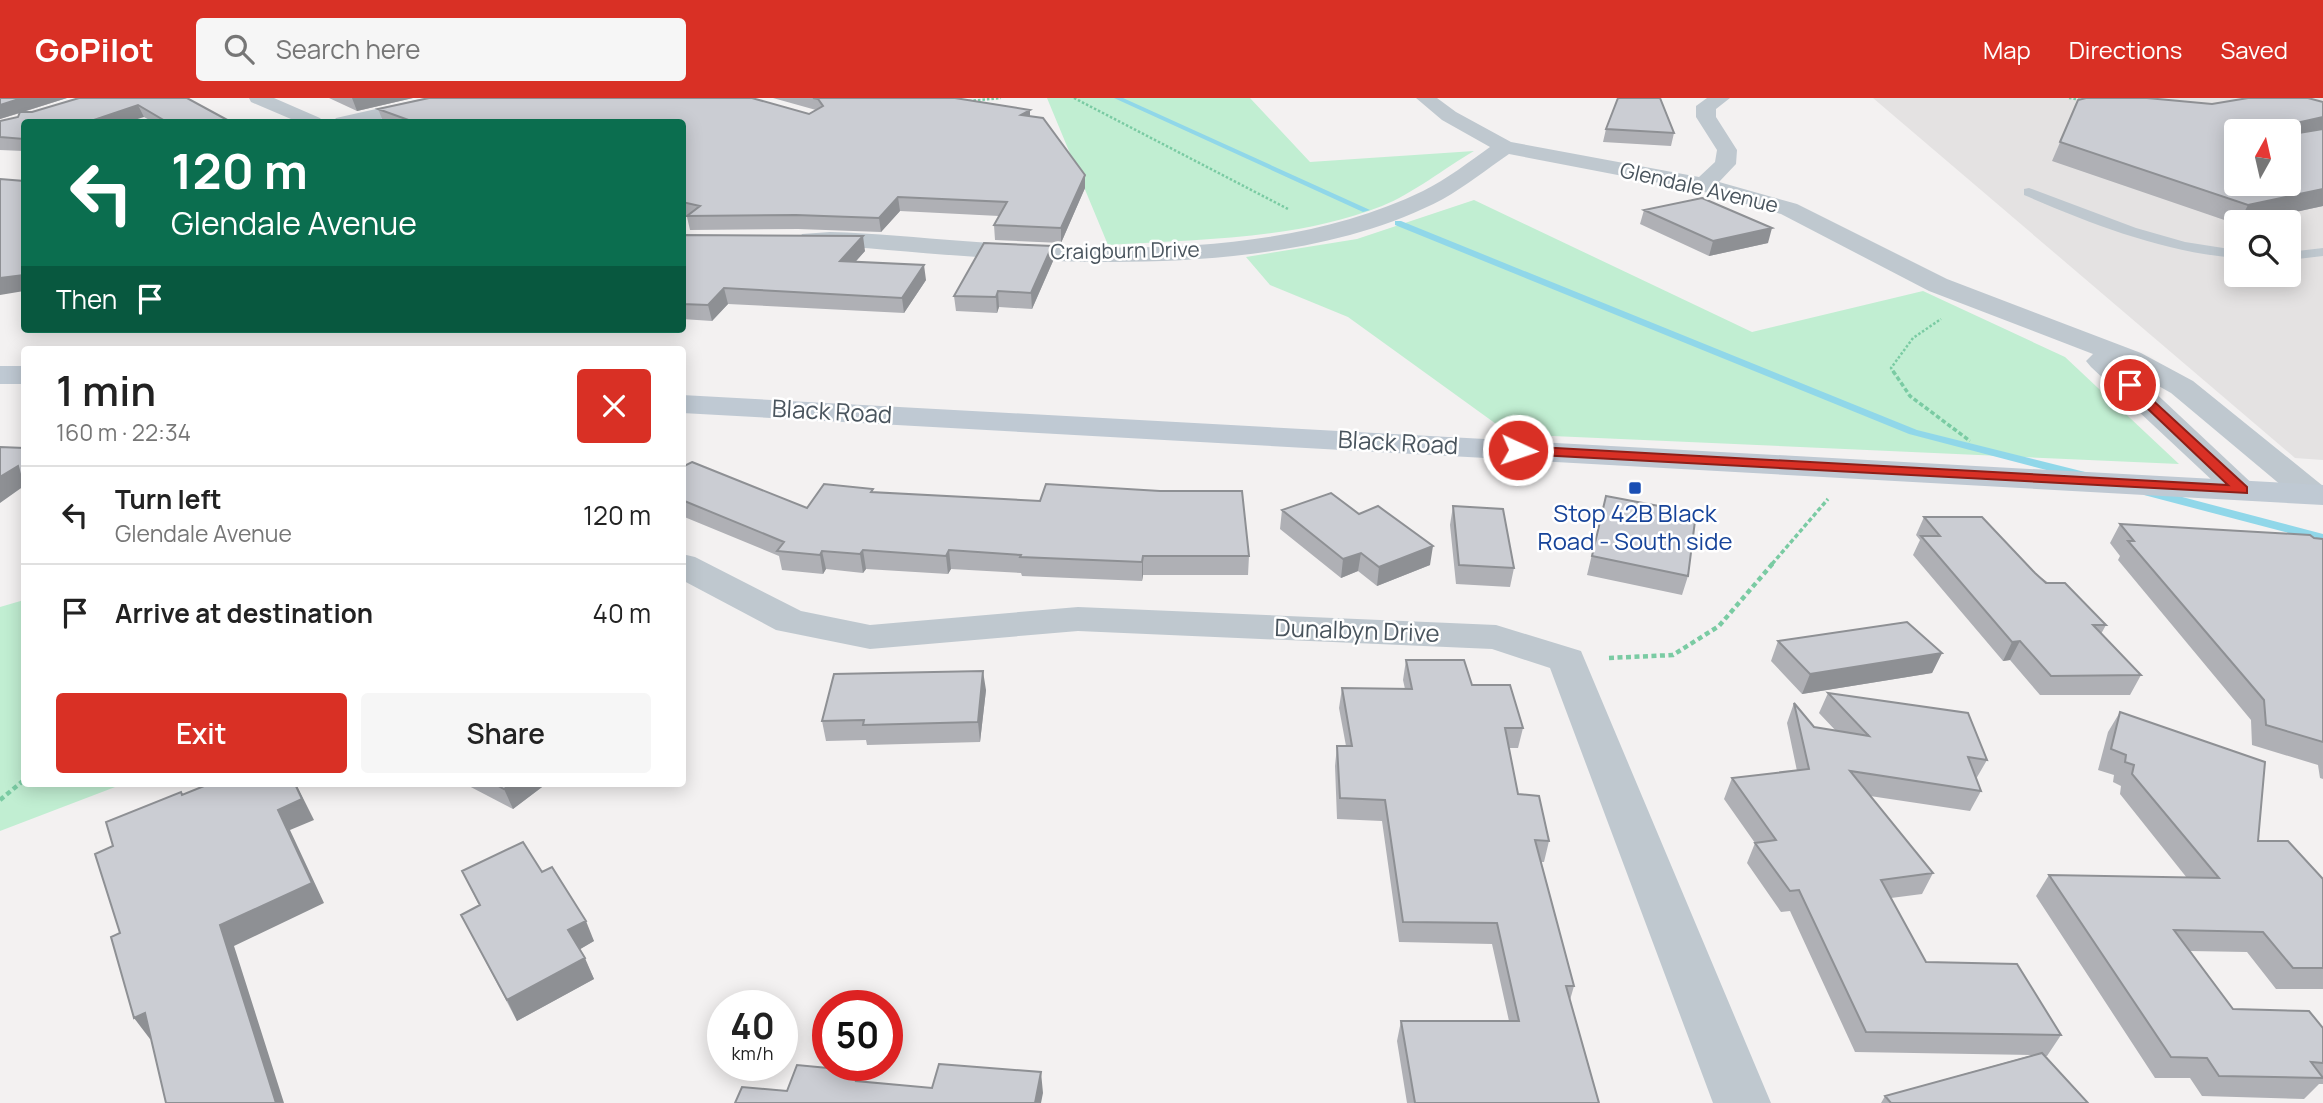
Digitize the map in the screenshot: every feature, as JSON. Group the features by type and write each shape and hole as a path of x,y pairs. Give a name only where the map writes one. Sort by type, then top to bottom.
{"main road":[{"path":"0,374 21,376"},
{"name":"Black Road","path":"686,404 2317,494"}],"street":[{"path":"258,98 306,119"},
{"path":"356,119 451,98"},
{"name":"Glendale Avenue","path":"1425,98 1449,116 1505,147 1704,185 1789,209 1938,285 2131,359 2182,387 2317,494"},
{"path":"1704,185 1725,164 1727,150 1706,117 1706,106 1721,98"},
{"name":"Craigburn Drive","path":"794,239 869,241 1032,253 1133,254 1219,249 1300,238 1378,218 1427,198 1505,147"},
{"name":"Glendale Avenue","path":"2046,326 2111,368 2242,490"},
{"name":"Dunalbyn Drive","path":"686,567 789,621 870,636 1078,619 1496,637 1567,660"},
{"path":"1567,660 1742,1103"}],"lane":[{"path":"2029,192 2099,220 2181,245 2224,252"},
{"path":"2301,255 2323,252"}],"path":[{"path":"960,102 1001,98"},
{"path":"1074,98 1330,230"},
{"path":"2069,98 2093,102"},
{"path":"1963,437 1910,396 1891,368 1913,338 1969,297"},
{"path":"1567,660 1672,654 1719,626 1853,468"},
{"path":"0,800 21,782"}],"shaded area":[{"path":"1873,98 2323,98 2323,460 2295,458"}],"green space":[{"path":"1047,98 1250,98 1310,162 1474,151 1393,201 1315,226 1247,236 1108,245"},
{"path":"1474,200 1752,332 1923,291 2065,357 2179,464 1510,434 1348,317 1270,285 1246,257 1357,239"},
{"path":"21,601 21,787 115,787 0,831 0,607"}],"building":[{"path":"0,98 22,98 0,105"},
{"path":"79,98 187,98 226,119 162,119 138,105 97,119 21,119 21,139 0,137 0,121 18,117 20,112 32,112"},
{"path":"429,98 752,98 809,114 823,106 818,99 813,98 955,98 1030,110 1021,115 1043,118 1085,175 1061,228 994,225 1007,202 898,197 879,218 796,215 687,216 700,206 686,203 686,119 406,119 378,109"},
{"path":"1618,98 1660,98 1674,133 1606,129"},
{"path":"2086,98 2147,98 2212,104 2248,98 2308,98 2323,102 2323,117 2301,122 2301,119 2224,119 2224,196 2290,196 2248,205 2060,142 2078,100"},
{"path":"2323,129 2323,189 2301,194 2301,133"},
{"path":"0,179 21,181 21,275 0,278"},
{"path":"1702,198 1772,228 1713,241 1644,210"},
{"path":"686,235 863,236 840,261 924,265 902,298 724,288 708,305 686,304"},
{"path":"984,243 1052,246 1031,293 998,291 996,297 954,296"},
{"path":"0,447 21,448 21,478 18,466 0,477"},
{"path":"692,462 807,508 824,484 873,489 871,492 1040,501 1046,484 1160,491 1242,491 1249,556 1143,556 1142,562 1020,557 1021,555 949,550 946,556 863,550 860,554 822,551 820,555 777,551 784,542 686,502 686,465"},
{"path":"1331,493 1359,514 1378,506 1433,546 1379,567 1361,553 1343,559 1282,510"},
{"path":"1606,496 1696,513 1688,576 1592,556"},
{"path":"1453,506 1503,509 1514,568 1459,565"},
{"path":"1924,517 1982,517 2046,583 2065,583 2106,625 2093,625 2141,675 2051,676 2020,641 2012,642 1921,536 1940,536"},
{"path":"2120,524 2310,535 2323,539 2323,742 2266,725 2264,700 2128,541 2134,541"},
{"path":"1907,622 1942,653 1810,674 1778,641"},
{"path":"1406,660 1464,660 1472,685 1510,685 1523,728 1505,728 1518,794 1539,796 1549,841 1535,840 1574,986 1566,986 1599,1103 1415,1103 1401,1021 1519,1021 1497,923 1403,922 1385,800 1340,798 1337,746 1352,746 1342,688 1412,689"},
{"path":"983,671 978,722 863,725 864,720 822,721 834,674"},
{"path":"1828,693 1968,713 1987,760 1968,757 1981,791 1850,771 1933,873 1881,880 1926,962 2017,964 2061,1035 1866,1032 1799,890 1790,891 1755,843 1776,840 1732,778 1809,769 1794,703 1814,727 1869,736"},
{"path":"2120,712 2265,762 2258,841 2288,841 2323,879 2323,968 2293,968 2263,932 2174,930 2233,1009 2309,1011 2323,1028 2323,1063 2311,1062 2323,1078 2219,1076 2207,1058 2171,1057 2049,875 2219,878 2132,774 2134,765 2125,762 2126,755 2111,749"},
{"path":"202,787 296,787 302,799 278,810 312,883 220,925 276,1103 166,1103 145,1013 134,1018 111,937 120,933 95,854 113,846 106,822 181,792 182,795"},
{"path":"523,842 542,872 552,867 586,921 568,930 585,958 507,1000 461,915 480,905 462,871"},
{"path":"2042,1053 2088,1103 1891,1103 1885,1096"},
{"path":"939,1064 1041,1072 1035,1103 735,1103 742,1087 787,1091 791,1081 798,1081 798,1065 812,1066 812,1081 856,1081 932,1088"}],"waterway":[{"path":"1117,98 1366,210"},
{"path":"1398,223 1913,432 2081,475"},
{"path":"2148,492 2323,538"}],"place":[{"name":"Stop 42B Black Road - South side","path":"1635,488"}],"route":[{"path":"1518,450 2242,490 2130,385"}]}
